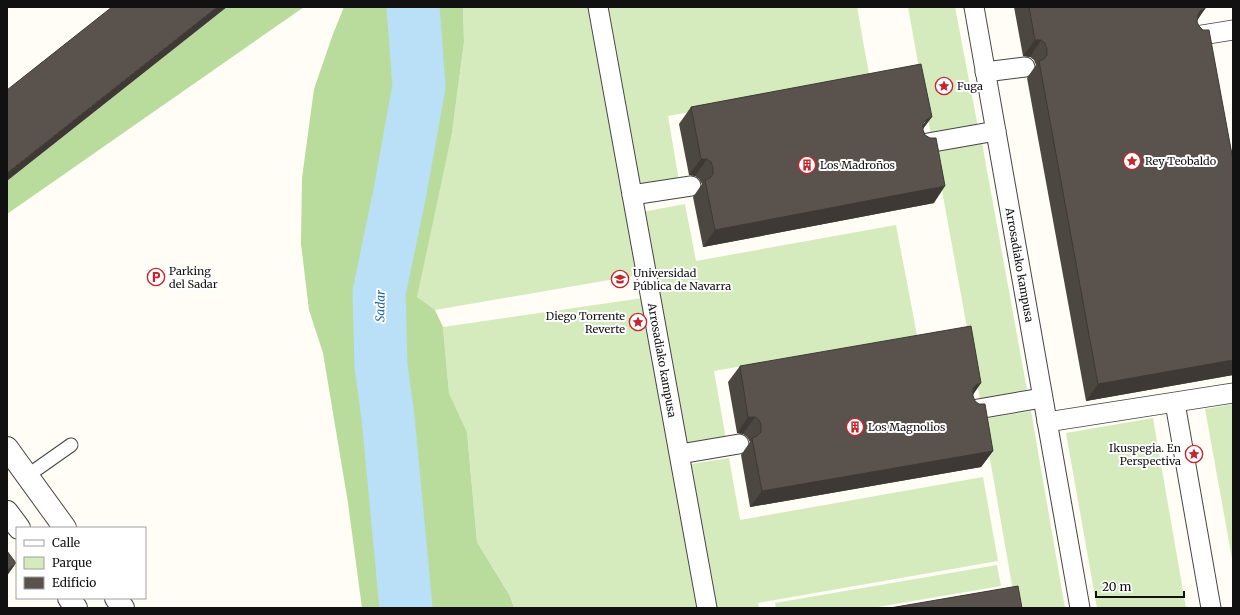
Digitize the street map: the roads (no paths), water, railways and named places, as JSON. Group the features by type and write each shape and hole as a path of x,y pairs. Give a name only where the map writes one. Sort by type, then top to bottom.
{"street":[{"name":"Arrosadiako kampusa","path":"598,7 707,608"},
{"name":"Arrosadiako kampusa","path":"974,7 1080,608"},
{"path":"1196,36 1233,30"},
{"path":"985,72 1025,67"},
{"path":"922,144 996,131"},
{"path":"632,195 691,186"},
{"path":"1047,422 1233,393"},
{"path":"972,410 1042,398"},
{"path":"1175,403 1211,608"},
{"path":"680,454 739,444"},
{"path":"7,448 64,527"},
{"path":"7,512 18,527"},
{"path":"70,599 76,608"},
{"path":"117,599 123,608"}],"lane":[{"path":"27,476 71,445"}],"waterway":[{"name":"Sadar","path":"406,608 388,417 381,366 379,293 400,192 419,86 413,7"}],"place":[{"name":"Fuga","path":"944,86"},
{"name":"Rey Teobaldo","path":"1132,161"},
{"name":"Los Madroños","path":"807,165"},
{"name":"Parking del Sadar","path":"156,277"},
{"name":"Universidad Pública de Navarra","path":"620,279"},
{"name":"Diego Torrente Reverte","path":"638,322"},
{"name":"Los Magnolios","path":"855,427"},
{"name":"Ikuspegia. En Perspectiva","path":"1194,454"}]}
